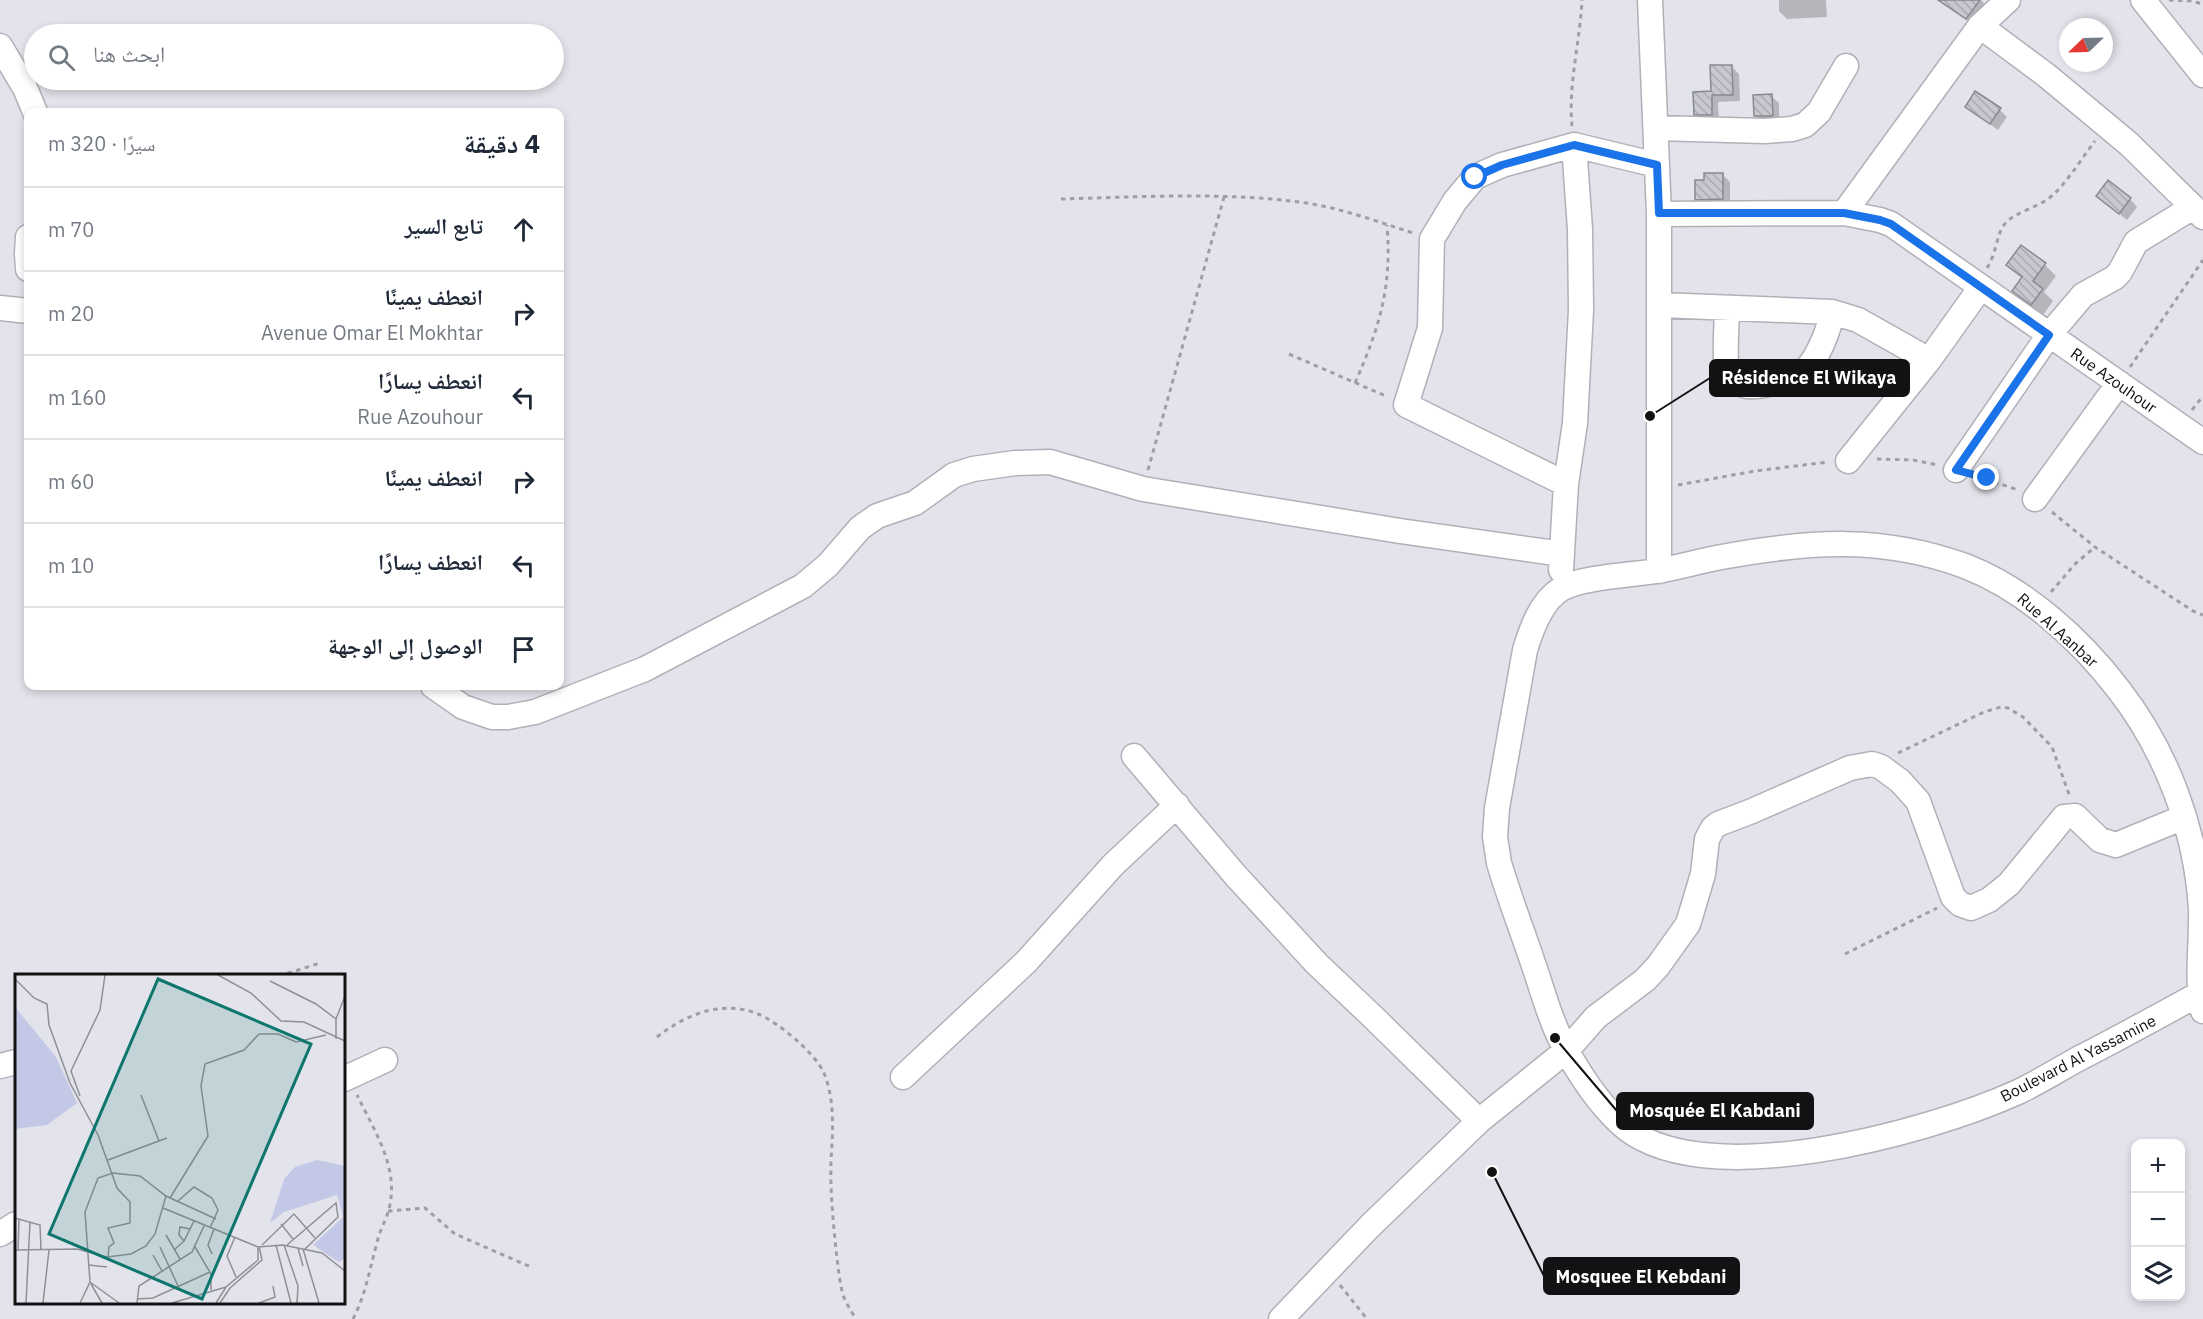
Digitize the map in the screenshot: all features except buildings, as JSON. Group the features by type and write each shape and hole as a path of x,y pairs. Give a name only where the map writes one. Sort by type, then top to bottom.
{"street":[{"path":"1650,0 1659,213 1659,571"},
{"path":"1844,213 1980,26 2008,0"},
{"path":"2144,1 2203,75"},
{"path":"1956,470 2049,335 2083,295 2120,272 2136,242 2198,212 2107,125 2046,75 1980,26"},
{"path":"0,46 24,86"},
{"path":"1656,128 1764,131 1792,129 1804,125 1819,112 1846,66"},
{"path":"26,90 33,108"},
{"path":"1566,484 1406,405 1430,328 1432,239 1455,201 1475,177 1502,165 1574,145 1657,165"},
{"path":"1560,590 1566,484 1575,423 1581,310 1580,229 1574,145"},
{"name":"Rue Azouhour","path":"1659,213 1844,213 1891,224 2203,442"},
{"path":"1848,461 1929,360 1978,285"},
{"path":"1660,305 1832,312 1858,320 1929,360"},
{"path":"0,308 24,311"},
{"path":"1727,308 1727,369 1734,380 1747,386 1767,384 1805,372 1825,338 1832,312"},
{"path":"2035,499 2119,383"},
{"path":"439,690 464,707 492,717 508,717 535,712 636,672 803,586 828,565 860,528 873,519 915,503 954,476 973,469 1015,463 1050,462 1143,489 1400,531 1562,554"},
{"name":"Rue Al Aanbar","path":"1560,590 1582,583 1659,571 1726,556 1831,543 1873,543 1937,557 1994,578 2038,607 2096,663 2134,711 2152,741 2172,782 2184,817 2196,866 2200,907 2202,999"},
{"name":"Boulevard Al Yassamine","path":"1560,590 1545,606 1530,632 1498,798 1495,837 1507,888 1560,1039 1595,1095 1619,1123 1642,1140 1700,1155 1728,1157 1793,1154 1890,1134 1928,1124 2019,1091 2202,999"},
{"path":"1134,756 1236,876 1317,964 1479,1121"},
{"path":"1281,1319 1327,1269 1479,1121 1567,1050 1596,1017 1622,999 1652,973 1688,924 1701,884 1707,839 1713,828 1728,819 1752,811 1850,768 1872,764 1881,766 1912,792 1918,801 1946,881 1955,899 1965,907 1971,908 1978,906 2009,884 2061,819 2068,816 2075,816 2100,840 2116,845 2126,843 2184,817"},
{"path":"903,1077 1026,962 1105,874 1177,805"},
{"path":"345,1078 385,1060"},
{"path":"0,1066 15,1062"},
{"path":"0,1234 15,1225"}],"path":[{"path":"1574,145 1571,114 1582,0"},
{"path":"2144,1 2191,1 2203,4"},
{"path":"1978,285 1998,246 2002,226 2010,218 2034,208 2055,194 2107,125"},
{"path":"1061,199 1224,197 1300,202 1357,215 1432,239"},
{"path":"1143,489 1224,197"},
{"path":"1355,383 1374,340 1383,309 1389,254 1387,225"},
{"path":"2119,383 2203,260"},
{"path":"1289,354 1406,405"},
{"path":"1658,489 1755,471 1848,461 1913,460 1956,470 2013,488 2035,499 2073,527 2095,547 2193,611 2203,615"},
{"path":"2038,607 2075,564 2095,547"},
{"path":"1872,764 1984,712 2001,707 2008,708 2023,717 2052,747 2075,816"},
{"path":"1845,954 1955,899"},
{"path":"282,974 320,963"},
{"path":"657,1037 695,1014 724,1007 738,1007 752,1011 773,1022 809,1050 818,1061 827,1083 832,1115 833,1221 839,1275 844,1297 856,1319"},
{"path":"345,1078 375,1131 385,1156 390,1176 391,1194 365,1291 353,1319"},
{"path":"388,1211 425,1208 455,1234 531,1267"},
{"path":"1327,1269 1367,1319"}],"place":[{"name":"Résidence El Wikaya","path":"1650,416"},
{"name":"Mosquée El Kabdani","path":"1555,1038"},
{"name":"Mosquee El Kebdani","path":"1492,1172"}],"route":[{"path":"1475,177 1502,165 1574,145 1657,165 1659,213 1844,213 1891,224 2049,335 1956,470 1987,478"}]}
